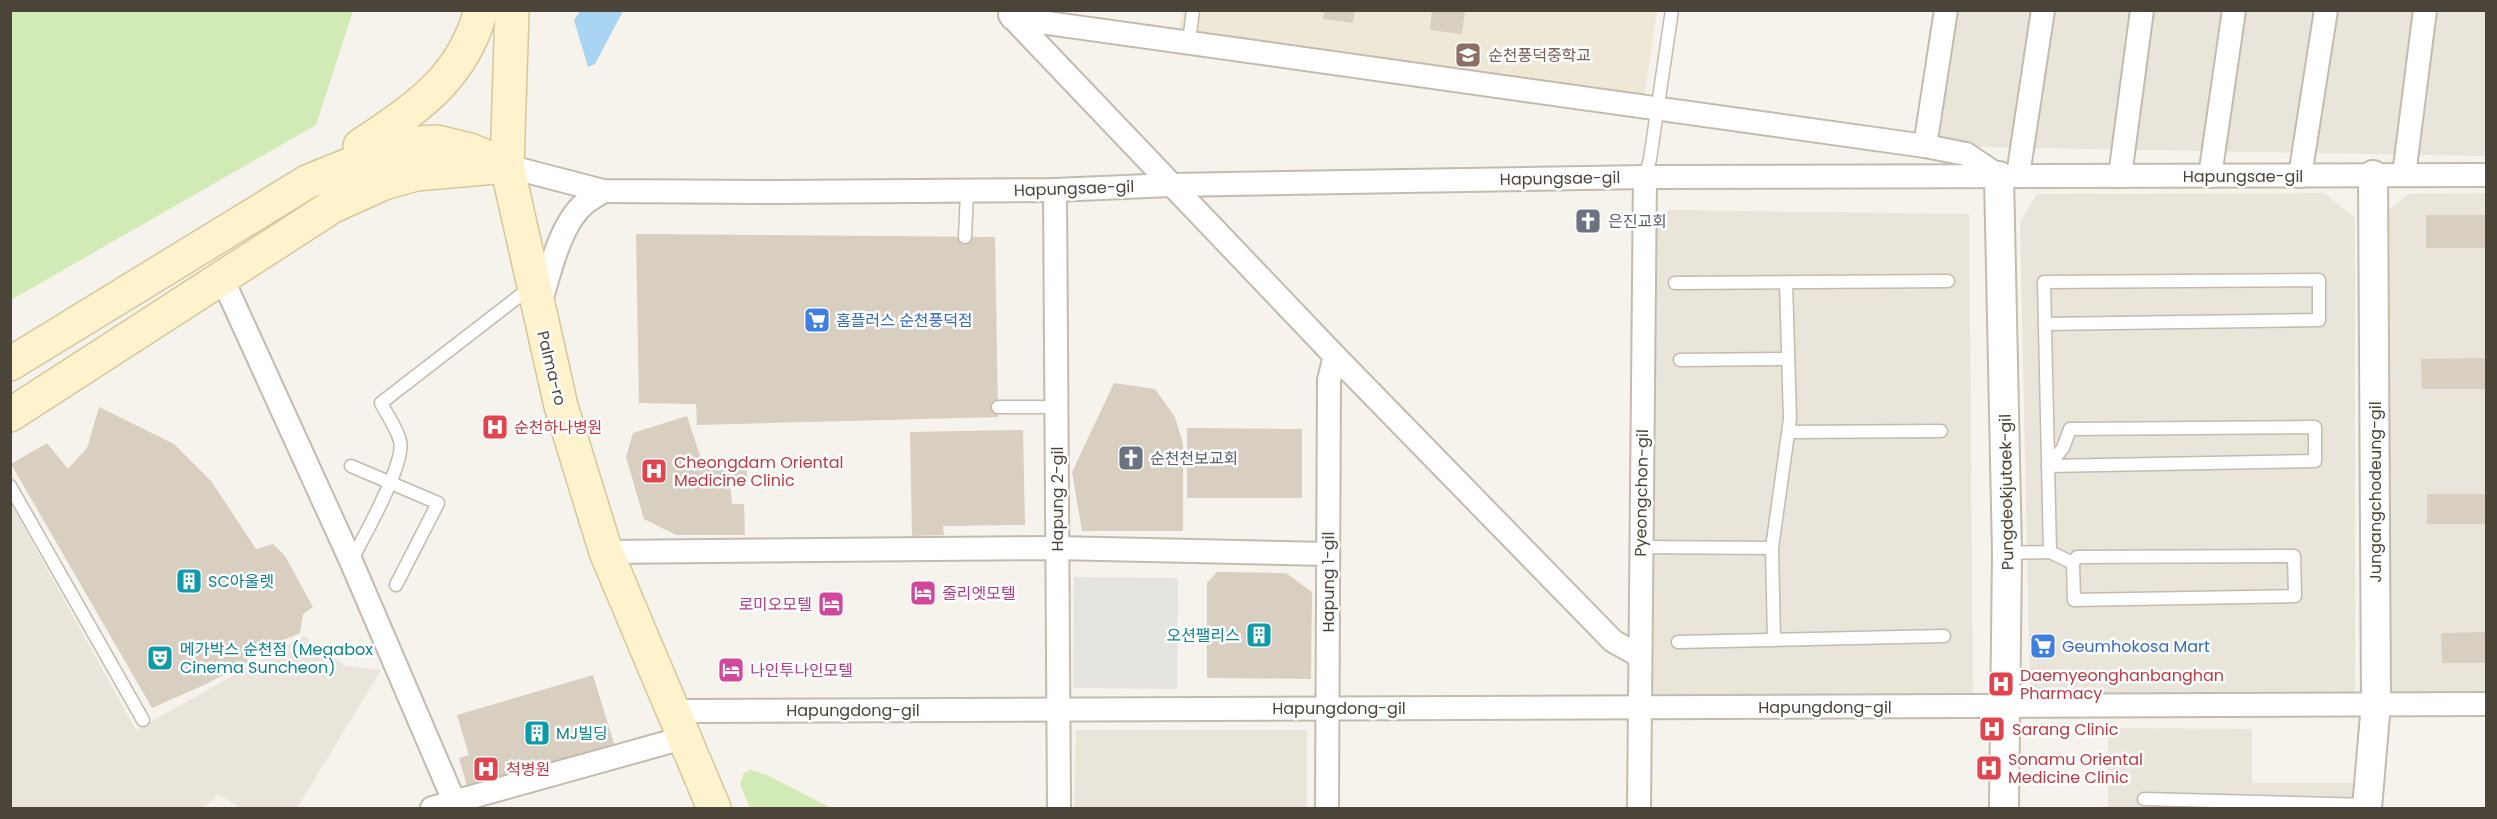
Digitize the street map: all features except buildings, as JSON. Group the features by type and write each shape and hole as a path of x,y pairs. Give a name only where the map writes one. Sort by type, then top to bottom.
{"main road":[{"path":"10,364 307,182 403,117 443,84 463,56 481,10"},
{"name":"Palma-ro","path":"512,10 507,166 561,406 606,552 714,808"},
{"path":"307,182 400,144 437,142 470,150 507,166"},
{"path":"10,415 333,206 384,183 416,174 507,166"}],"street":[{"path":"1925,146 1947,10"},
{"path":"1009,14 1925,146 1966,154 2008,176 2043,10"},
{"path":"2120,176 2142,10"},
{"path":"2210,176 2234,10"},
{"path":"2300,176 2326,10"},
{"path":"2404,175 2425,10"},
{"path":"1009,14 1335,356 1612,641 1638,655"},
{"name":"Hapungsae-gil","path":"507,166 603,191 1055,190 1171,185 1645,177 2487,175"},
{"name":"Jungangchodeung-gil","path":"2367,807 2376,703 2373,175"},
{"name":"Pungdeokjutaek-gil","path":"2004,808 2008,176"},
{"name":"Pyeongchon-gil","path":"1639,808 1638,655 1645,177"},
{"name":"Hapung 2-gil","path":"1055,190 1059,808"},
{"path":"535,298 571,222 582,205 603,191"},
{"path":"222,278 351,561 456,805"},
{"name":"Hapung 1-gil","path":"1327,808 1329,380 1335,356"},
{"path":"606,552 1058,548 1327,554"},
{"name":"Hapungdong-gil","path":"432,808 456,805 678,724 1060,709 2487,704"}],"lane":[{"path":"1189,41 1193,10"},
{"path":"1645,177 1650,159 1672,10"},
{"path":"965,237 967,191"},
{"path":"2045,324 2319,320 2319,280 2044,282 2050,552"},
{"path":"1676,283 1948,281"},
{"path":"1774,640 1772,548 1789,432 1786,282"},
{"path":"351,561 390,482 401,452 400,440 381,403 535,298"},
{"path":"10,350 82,319"},
{"path":"1680,360 1788,359"},
{"path":"998,407 1057,407"},
{"path":"2315,427 2315,461 2048,466 2063,448 2070,429 2315,427"},
{"path":"1789,432 1941,431"},
{"path":"351,466 438,503 396,585"},
{"path":"10,486 143,720"},
{"path":"1640,547 1772,548"},
{"path":"2007,553 2050,552 2073,563"},
{"path":"2294,556 2295,596 2074,600 2073,563 2077,557 2294,556"},
{"path":"1678,642 1944,636"},
{"path":"2144,799 2367,807"}],"shaded area":[{"name":"순천풍덕중학교","path":"1182,11 1657,11 1643,106 1178,39"},
{"path":"1946,11 2486,11 2486,156 1925,146"},
{"path":"2324,193 2355,218 2355,694 2030,697 2020,223 2037,194"},
{"path":"2486,193 2486,696 2391,696 2383,214 2409,194"},
{"path":"1669,210 1969,214 1973,698 1648,697 1654,220"},
{"path":"10,502 136,730 304,636 345,666 381,670 297,808 240,808 218,794 204,808 11,808"},
{"path":"1074,577 1178,578 1177,689 1073,688"},
{"path":"2108,728 2252,729 2252,783 2353,783 2353,808 2108,808"},
{"path":"1076,730 1307,730 1307,808 1074,808"}],"green space":[{"path":"11,10 353,11 316,125 11,300"},
{"path":"751,770 767,775 831,808 750,808 740,784 744,773"}],"water":[{"path":"580,11 623,11 595,64 588,67 574,20"}],"place":[{"name":"순천풍덕중학교","path":"1468,55"},
{"name":"은진교회","path":"1588,221"},
{"name":"홈플러스 순천풍덕점","path":"817,320"},
{"name":"순천하나병원","path":"495,427"},
{"name":"순천천보교회","path":"1131,458"},
{"name":"Cheongdam Oriental Medicine Clinic","path":"654,471"},
{"name":"SC아울렛","path":"189,581"},
{"name":"줄리엣모텔","path":"923,593"},
{"name":"로미오모텔","path":"831,604"},
{"name":"오션팰리스","path":"1259,635"},
{"name":"Geumhokosa Mart","path":"2043,646"},
{"name":"메가박스 순천점 (Megabox Cinema Suncheon)","path":"160,658"},
{"name":"나인투나인모텔","path":"731,670"},
{"name":"Daemyeonghanbanghan Pharmacy","path":"2001,684"},
{"name":"Sarang Clinic","path":"1992,729"},
{"name":"MJ빌딩","path":"537,733"},
{"name":"Sonamu Oriental Medicine Clinic","path":"1989,768"},
{"name":"척병원","path":"486,769"}]}
